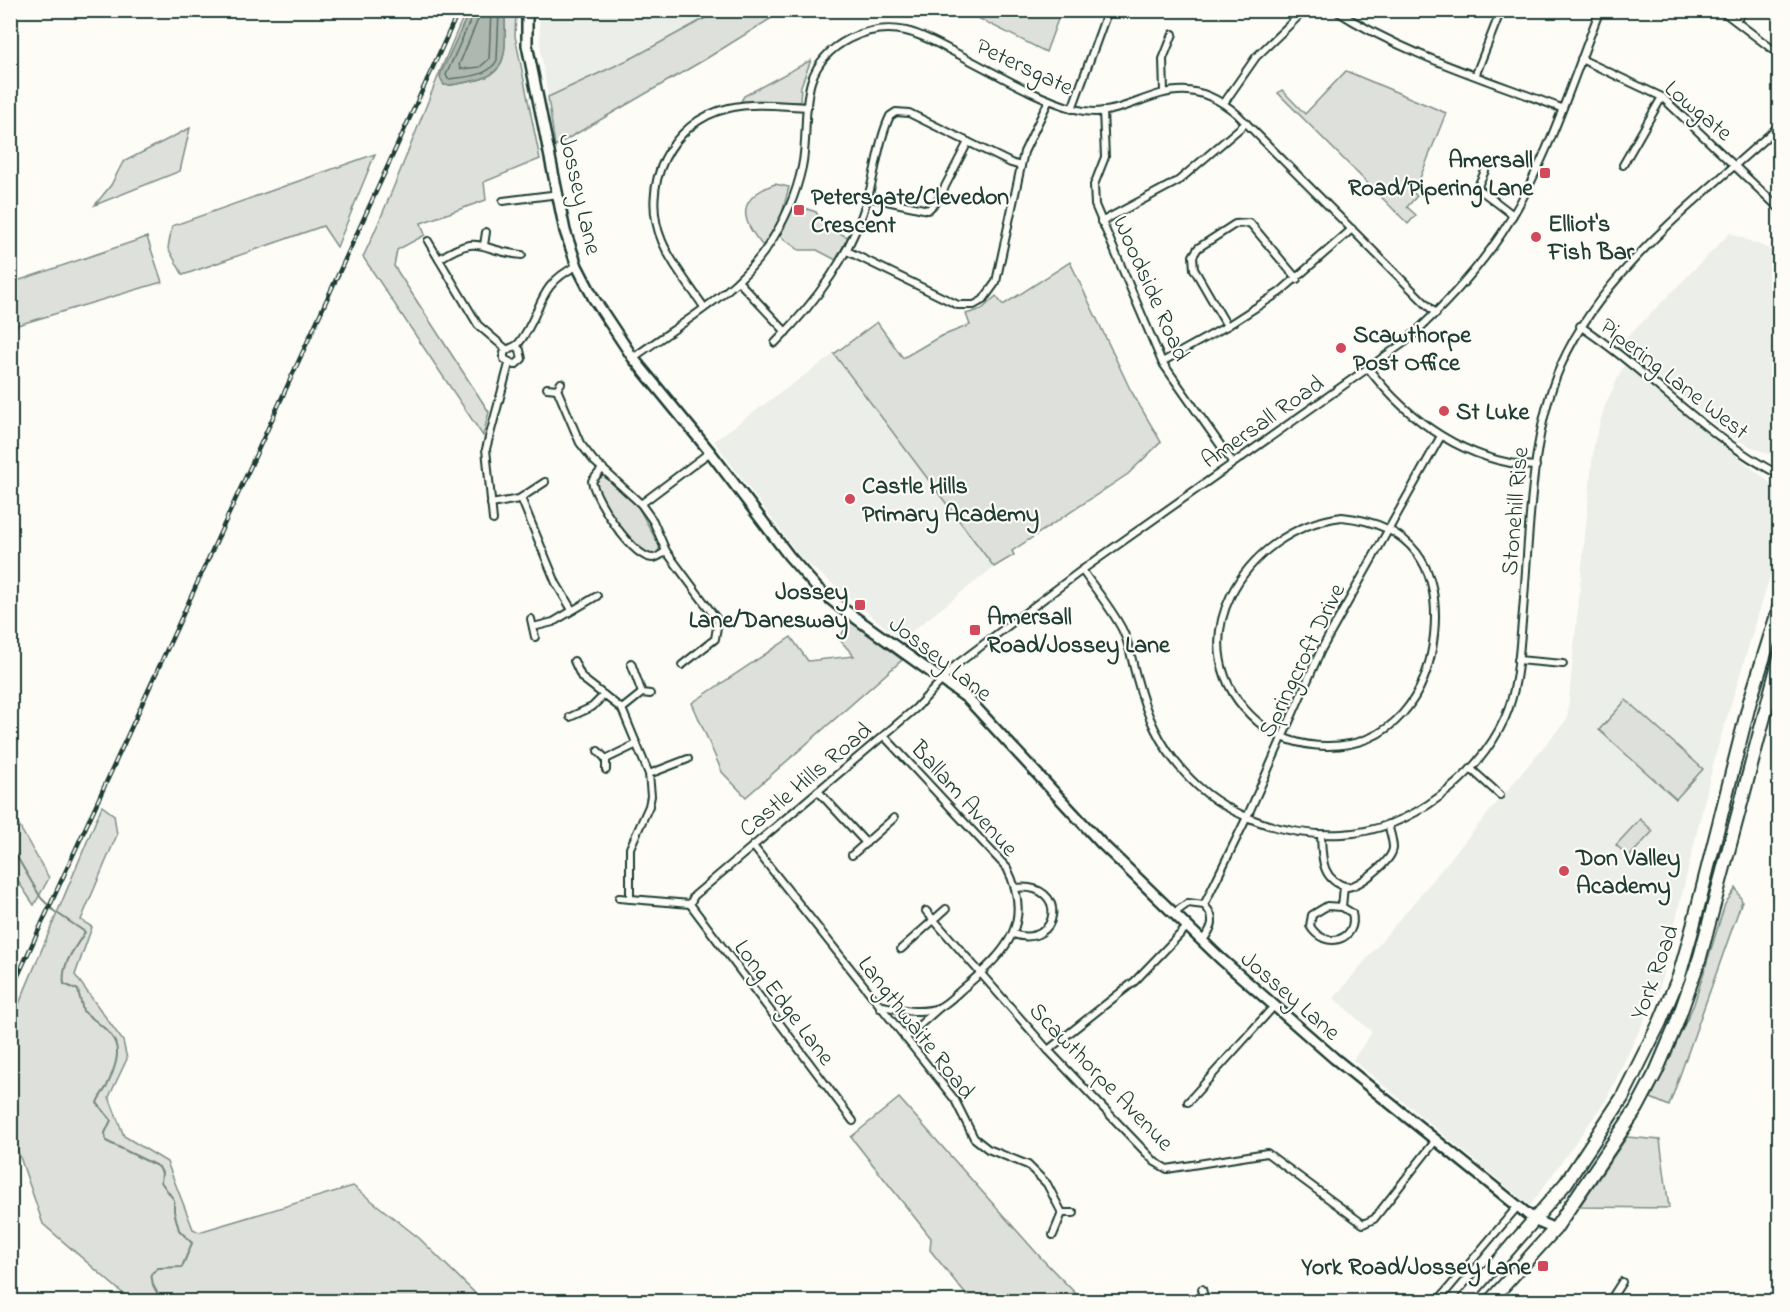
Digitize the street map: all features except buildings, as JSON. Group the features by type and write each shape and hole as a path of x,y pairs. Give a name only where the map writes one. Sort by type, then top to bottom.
{"highway":[{"name":"York Road","path":"1462,1302 1536,1221 1566,1183 1622,1098 1660,1022 1675,985 1694,923 1750,701 1779,605"},
{"name":"York Road","path":"1489,1302 1555,1229 1637,1108 1656,1072 1697,966 1779,657"},
{"path":"1536,1221 1542,1220 1557,1208 1616,1138"}],"street":[{"name":"Jossey Lane","path":"526,10 527,45 565,231 577,266 594,299 633,358 710,452 764,525 818,589 942,678 992,724 1101,843 1173,914 1334,1058 1536,1221 1555,1229"},
{"path":"1072,109 1108,10"},
{"path":"1224,103 1256,57 1305,10"},
{"path":"1335,10 1366,29 1561,108"},
{"path":"1476,74 1501,10"},
{"name":"Amersall Road","path":"942,678 1082,570 1405,342 1436,314 1470,277 1523,198 1600,10"},
{"path":"1721,10 1779,55"},
{"path":"1736,21 1743,10"},
{"name":"Petersgate","path":"633,358 705,307 738,280 766,248 789,209 802,169 807,107 815,72 825,58 847,39 872,30 894,29 921,35 1049,100 1072,109 1103,111 1164,92 1198,93 1224,103 1436,314"},
{"path":"1164,92 1163,59 1173,34"},
{"name":"Lowgate","path":"1581,59 1662,97 1736,165 1779,209"},
{"path":"1623,165 1662,97"},
{"path":"846,251 958,305 974,305 991,292 996,282 1021,166 1028,142 1049,100"},
{"path":"705,307 666,250 658,230 654,193 658,171 667,152 691,127 720,111 745,106 807,107"},
{"name":"Woodside Road","path":"1103,111 1105,157 1094,185 1093,195 1101,222 1162,362 1233,463"},
{"path":"775,343 811,306 846,251 868,197 887,122 896,112 909,113 1021,166"},
{"path":"1101,222 1178,181 1246,123"},
{"name":"Stonehill Rise","path":"1082,570 1122,629 1144,706 1159,739 1185,774 1200,788 1247,818 1275,827 1322,834 1347,834 1388,824 1415,813 1434,801 1470,769 1485,752 1504,720 1513,692 1536,466 1547,403 1562,363 1580,326 1630,263 1779,125"},
{"path":"868,197 928,210 938,200 968,142"},
{"path":"1485,171 1478,186 1479,189 1513,215"},
{"path":"503,201 559,194"},
{"path":"1227,326 1194,269 1192,256 1198,248 1235,224 1245,222 1256,228 1297,279"},
{"path":"1162,362 1227,326 1297,279 1352,229"},
{"path":"484,245 486,232"},
{"path":"428,241 478,325 506,349"},
{"path":"439,259 464,244 484,245 496,252 522,255"},
{"path":"506,349 516,346 534,318 549,285 560,274 577,266"},
{"path":"738,280 786,332"},
{"name":"Pipering Lane West","path":"1580,326 1610,345 1737,451 1779,475"},
{"path":"509,364 515,365 522,359 520,350 516,346"},
{"path":"493,520 486,449 509,364 504,356 506,349"},
{"path":"1368,368 1401,406 1441,436 1455,444 1506,462 1536,466"},
{"path":"547,388 559,386 580,443 640,504 653,521 666,551 715,615 719,628 710,645 682,665"},
{"name":"Springcroft Drive","path":"1204,905 1247,818 1321,651 1441,436"},
{"path":"640,504 710,452"},
{"path":"603,468 592,481 606,514 628,540 649,557 656,557 666,551"},
{"path":"491,504 521,498 544,482"},
{"path":"521,498 556,583 572,610"},
{"path":"1342,517 1372,521 1389,529 1415,550 1434,588 1436,613 1433,645 1424,683 1402,714 1367,738 1328,746 1305,744 1283,737 1252,717 1234,693 1224,669 1221,654 1221,623 1236,581 1256,560 1310,524 1342,517"},
{"path":"533,627 553,622 597,596"},
{"path":"531,619 535,637"},
{"path":"1518,660 1563,664"},
{"path":"574,662 582,678 622,709 649,774 651,796 630,848 630,899"},
{"path":"631,663 642,693"},
{"name":"Castle Hills Road","path":"690,904 694,896 916,708 942,678"},
{"path":"622,709 642,693 650,694"},
{"path":"570,717 592,707 604,695"},
{"name":"Ballam Avenue","path":"884,735 1007,868 1016,888 1018,910 1013,934 1007,947 981,973 904,1038"},
{"path":"606,759 637,744"},
{"path":"598,751 606,759 606,770"},
{"path":"649,774 688,759"},
{"path":"1470,769 1500,795"},
{"path":"818,790 866,843"},
{"path":"852,855 894,818"},
{"path":"1322,834 1324,870 1334,881 1344,886 1354,886 1369,877 1392,854 1393,844 1388,824"},
{"name":"Langthwaite Road","path":"753,846 955,1100 974,1138 988,1149 1028,1165 1047,1184 1062,1213"},
{"name":"Ballam Avenue","path":"1013,934 1034,937 1047,927 1051,916 1051,904 1044,892 1033,886 1016,888"},
{"path":"1342,907 1344,886"},
{"path":"619,898 690,904"},
{"path":"1173,914 1188,903 1204,905 1213,923 1202,941"},
{"name":"Long Edge Lane","path":"690,904 853,1121"},
{"path":"1327,906 1342,907 1352,913 1354,921 1352,927 1341,938 1332,941 1319,938 1310,926 1312,915 1327,906"},
{"path":"901,949 946,909"},
{"name":"Scawthorpe Avenue","path":"926,911 1048,1050 1161,1166 1173,1170 1267,1153 1363,1224 1374,1219 1437,1140"},
{"path":"1048,1050 1135,981 1187,927"},
{"path":"1188,1101 1275,1005"},
{"path":"880,1008 884,1006 906,1011 939,1007"},
{"path":"1437,1302 1518,1206"},
{"path":"1053,1235 1062,1213 1074,1213"},
{"path":"1609,1302 1622,1281"},
{"path":"1202,1289 1204,1301 1213,1302"}],"shaded area":[{"path":"466,11 470,11 462,27 444,85 485,78 494,72 504,56 505,11 516,11 515,36 540,159 484,182 486,200 421,223 425,235 397,250 394,266 489,412 483,436 363,257"},
{"path":"539,11 718,11 634,57 548,97 541,53"},
{"path":"718,11 783,11 704,60 555,146 548,97 634,57"},
{"path":"964,11 1061,11 1046,52"},
{"path":"811,60 801,86 800,102 741,101 744,96"},
{"path":"1346,71 1446,113 1414,193 1417,196 1407,207 1416,215 1408,224 1278,93 1282,90 1305,114"},
{"path":"190,128 180,171 95,205 111,185 123,162"},
{"path":"375,154 337,247 323,226 183,275 168,248 172,226"},
{"path":"775,184 789,187 781,217 763,246 749,227 746,210 754,196"},
{"path":"795,205 816,212 826,228 848,237 836,260 817,250 799,250 780,236"},
{"path":"1730,233 1779,253 1779,459 1737,440 1618,347"},
{"path":"147,237 162,282 11,327 11,283"},
{"path":"1070,262 1130,389 1161,442 1128,474 1012,551 1014,555 994,567 834,354 877,322 903,358 939,337 970,325 966,314 982,309 996,296 1003,305"},
{"name":"Castle Hills Primary Academy","path":"834,354 994,567 901,640 801,558 714,441"},
{"name":"Don Valley Academy","path":"1624,365 1779,490 1779,547 1716,753 1659,989 1606,1100 1530,1206 1353,1060 1372,1032 1334,998 1567,719 1594,444 1605,406"},
{"path":"604,476 638,507 660,547 656,555 646,553 637,547 619,526 595,483 595,479"},
{"path":"850,620 902,660 746,797 722,772 692,703 791,637 808,661 854,656 839,639"},
{"path":"1626,700 1703,769 1676,799 1599,730"},
{"path":"102,806 114,815 117,835 81,920 92,927 75,975 123,1041 127,1059 109,1097 124,1136 167,1162 193,1229 199,1232 353,1186 419,1238 483,1301 55,1301 127,1297 43,1224 10,1128 11,1023"},
{"path":"10,810 49,878 34,905 11,871"},
{"path":"1640,819 1653,831 1629,857 1616,845"},
{"path":"1736,888 1742,901 1669,1106 1651,1098 1694,1004 1725,904"},
{"path":"899,1098 1042,1259 1083,1301 971,1301 930,1250 931,1238 851,1137"},
{"path":"1627,1137 1660,1140 1669,1208 1579,1207"}],"water":[{"path":"470,10 505,11 504,56 494,72 485,78 444,85 440,77 441,73"}],"waterway":[{"path":"10,845 41,898 54,911 85,932 67,963 64,984 78,990 83,1011 104,1028 115,1043 117,1051 113,1072 97,1103 111,1120 105,1133 106,1141 159,1167 162,1173 161,1182 174,1200 174,1211 179,1230 192,1243 182,1267 158,1268 151,1274 153,1285 162,1302"}],"railway":[{"path":"10,993 459,10"}],"place":[{"name":"Amersall Road/Pipering Lane","path":"1545,173"},
{"name":"Petersgate/Clevedon Crescent","path":"799,210"},
{"name":"Elliot's Fish Bar","path":"1536,237"},
{"name":"Scawthorpe Post Office","path":"1341,348"},
{"name":"St Luke","path":"1444,411"},
{"name":"Castle Hills Primary Academy","path":"850,499"},
{"name":"Jossey Lane/Danesway","path":"860,605"},
{"name":"Amersall Road/Jossey Lane","path":"975,630"},
{"name":"Don Valley Academy","path":"1564,871"},
{"name":"York Road/Jossey Lane","path":"1543,1266"}]}
